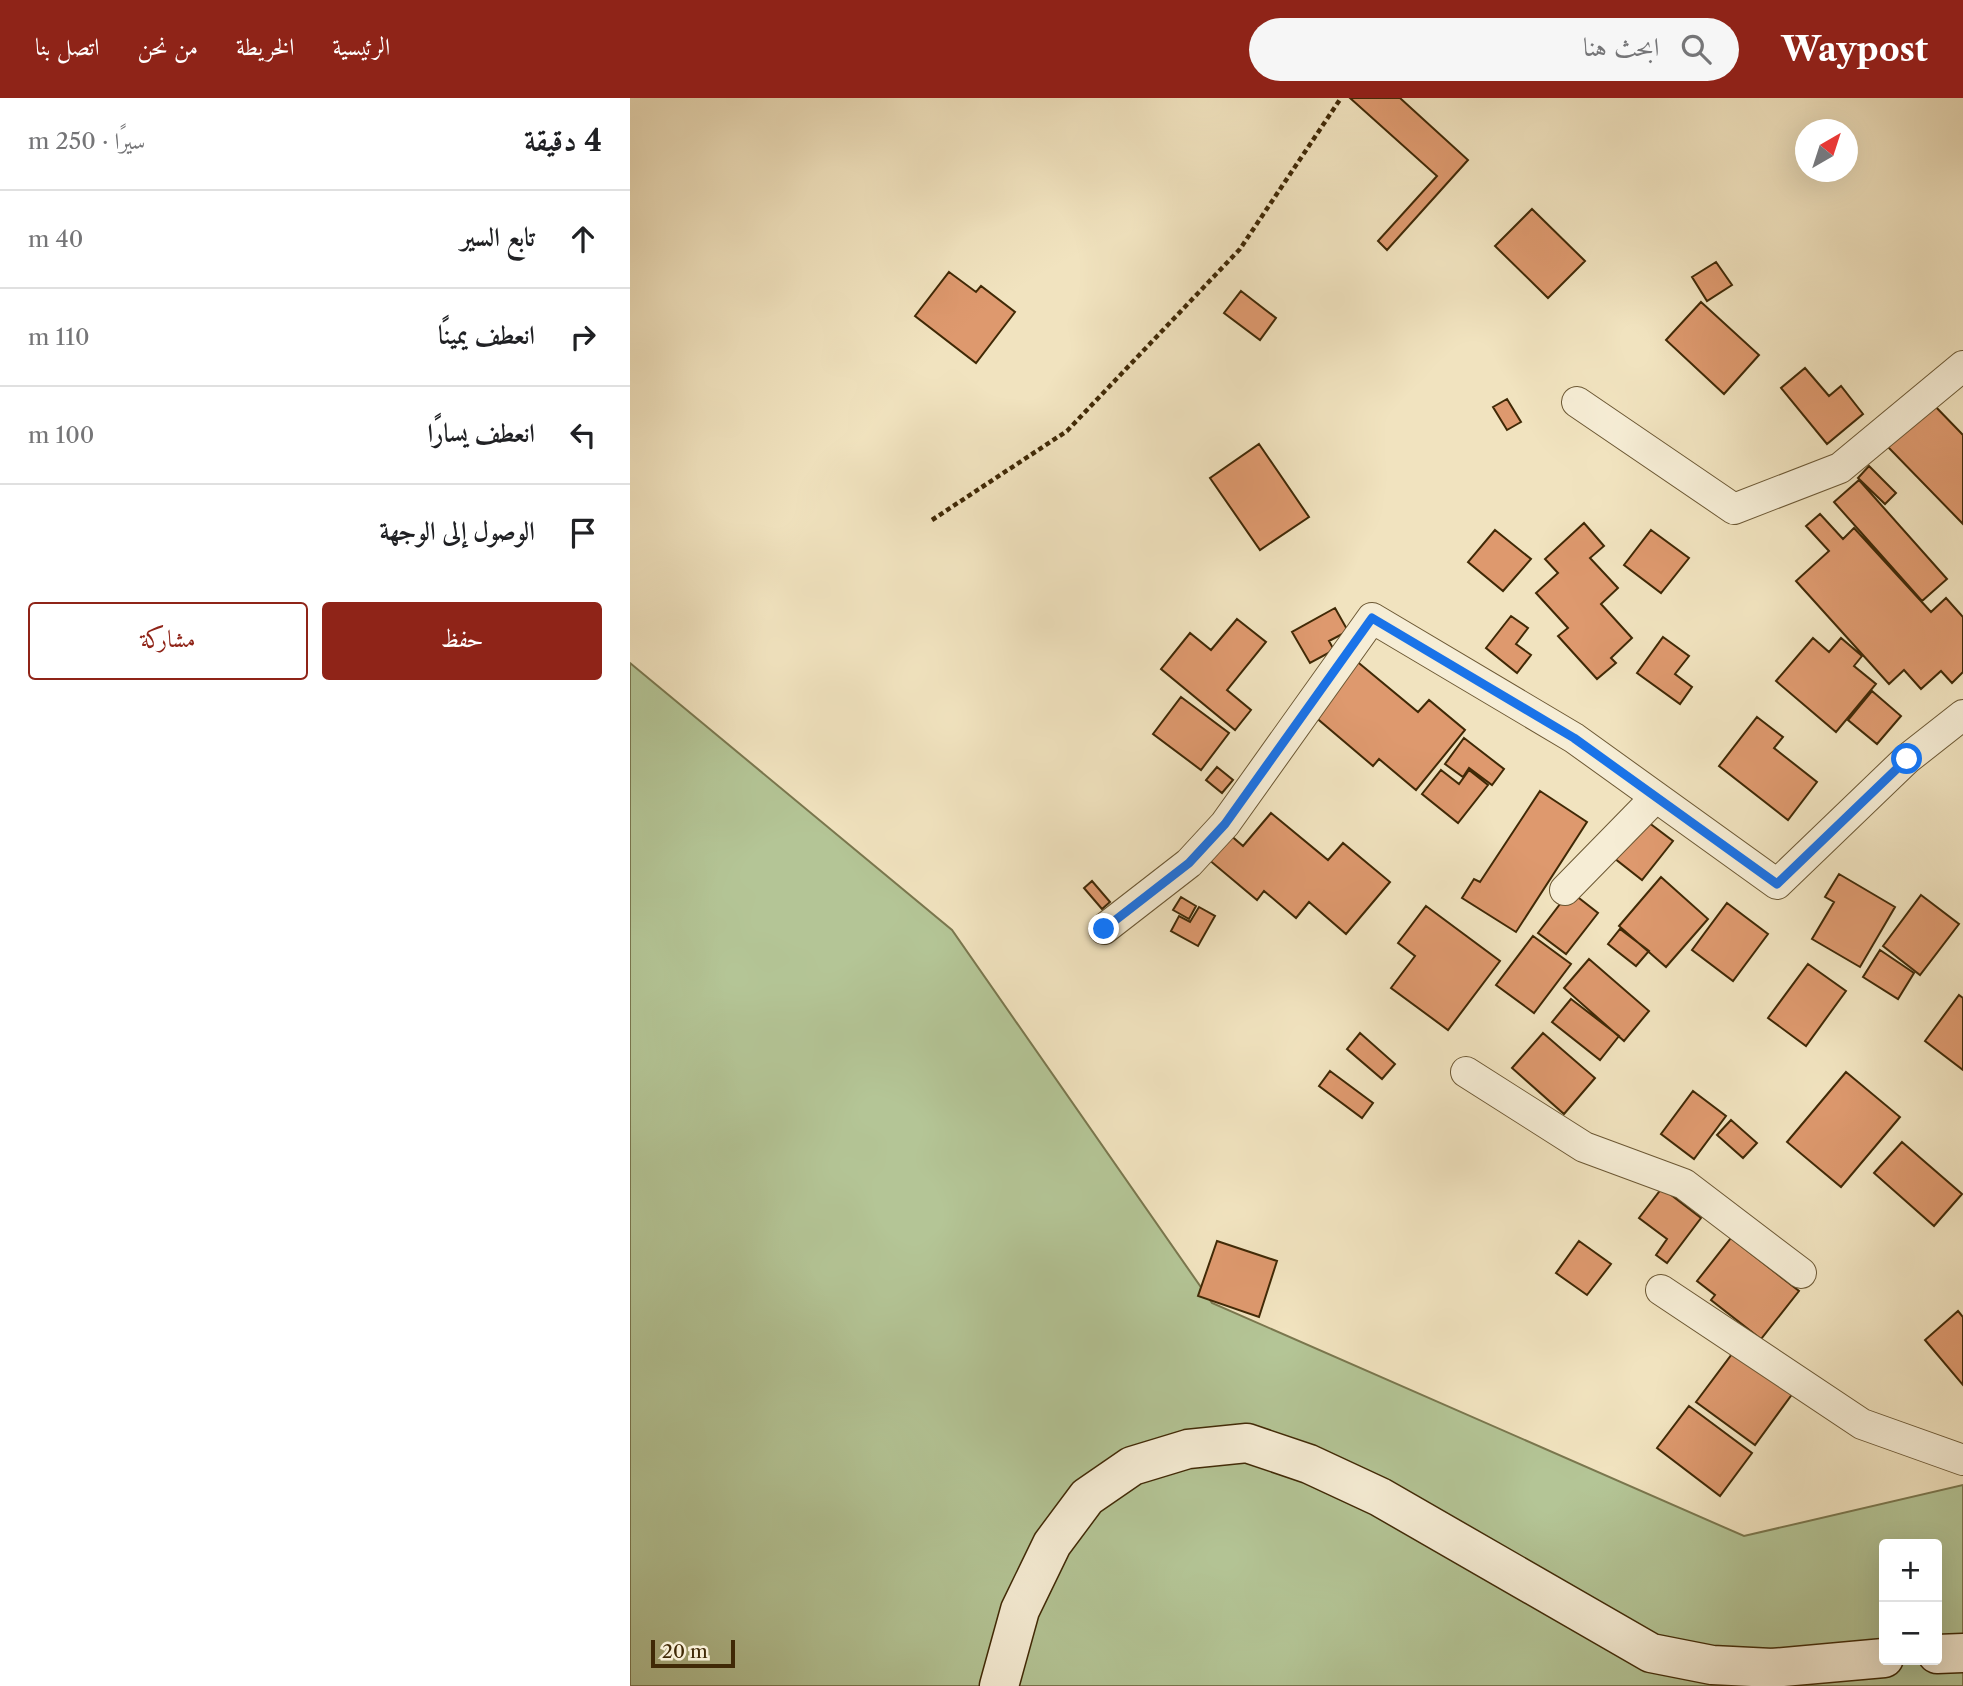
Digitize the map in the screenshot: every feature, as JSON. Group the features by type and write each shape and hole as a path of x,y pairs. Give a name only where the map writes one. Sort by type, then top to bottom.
{"main road":[{"path":"999,1686 1020,1610 1052,1544 1087,1497 1132,1466 1188,1449 1247,1443 1309,1464 1380,1497 1651,1653 1712,1665 1772,1668 1879,1658"},
{"path":"1942,1654 1963,1653"}],"street":[{"path":"1577,402 1734,509 1840,468 1963,366"},
{"path":"1104,929 1189,863 1225,824 1372,618 1574,738 1777,884 1907,759 1963,715"},
{"path":"1565,890 1656,797"},
{"path":"1466,1072 1584,1147 1684,1184 1801,1273"},
{"path":"1661,1290 1862,1424 1963,1460"}],"path":[{"path":"932,520 1067,431 1240,249 1341,98"}],"green space":[{"path":"630,663 952,930 1212,1303 1744,1536 1963,1485 1963,1686 630,1686"}],"building":[{"path":"1350,98 1400,98 1468,160 1387,250 1378,241 1437,176"},
{"path":"1532,209 1585,261 1548,298 1495,246"},
{"path":"1716,262 1732,285 1707,301 1692,277"},
{"path":"949,272 976,292 981,286 1015,312 976,363 915,316"},
{"path":"1241,291 1276,318 1260,340 1224,313"},
{"path":"1701,302 1759,355 1724,394 1666,340"},
{"path":"1805,368 1829,396 1841,386 1863,414 1827,444 1781,388"},
{"path":"1507,399 1521,422 1507,430 1493,407"},
{"path":"1932,403 1963,435 1963,524 1888,447"},
{"path":"1259,444 1309,517 1260,550 1210,478"},
{"path":"1869,466 1896,493 1885,504 1858,478"},
{"path":"1859,480 1947,579 1922,601 1834,502"},
{"path":"1820,514 1843,539 1854,528 1931,612 1946,598 1963,617 1963,672 1952,683 1941,671 1921,689 1904,670 1889,684 1796,581 1829,551 1806,526"},
{"path":"1584,523 1604,546 1590,558 1618,588 1601,604 1632,638 1611,658 1616,663 1597,679 1558,636 1568,628 1536,593 1558,573 1545,559"},
{"path":"1495,530 1531,559 1503,591 1468,562"},
{"path":"1651,530 1689,558 1661,593 1624,565"},
{"path":"1335,608 1348,631 1329,641 1334,650 1310,663 1292,632"},
{"path":"1511,616 1528,628 1516,644 1531,655 1517,673 1486,648"},
{"path":"1237,619 1266,642 1227,690 1251,710 1235,730 1161,669 1190,633 1211,650"},
{"path":"1663,637 1689,656 1675,674 1692,687 1680,704 1637,673"},
{"path":"1813,638 1829,652 1841,638 1862,656 1854,666 1876,684 1836,732 1776,681"},
{"path":"1354,659 1418,712 1429,700 1465,730 1416,790 1379,759 1373,766 1313,715"},
{"path":"1872,691 1901,716 1877,744 1848,720"},
{"path":"1181,697 1229,733 1201,770 1153,734"},
{"path":"1757,717 1783,737 1774,748 1817,782 1788,820 1719,766"},
{"path":"1464,738 1504,769 1492,785 1469,768 1463,777 1445,764"},
{"path":"1217,767 1233,780 1222,793 1206,780"},
{"path":"1441,770 1459,784 1469,770 1488,785 1458,823 1422,794"},
{"path":"1540,791 1587,822 1516,932 1462,898 1474,879 1480,882"},
{"path":"1271,813 1328,860 1343,843 1390,882 1346,934 1309,902 1296,918 1264,891 1257,900 1208,859 1229,834 1243,846"},
{"path":"1644,819 1673,841 1642,880 1614,858"},
{"path":"1839,874 1895,907 1860,967 1812,939 1834,902 1825,897"},
{"path":"1661,877 1708,919 1666,967 1619,926"},
{"path":"1092,881 1110,902 1102,909 1084,888"},
{"path":"1570,891 1598,913 1566,954 1538,933"},
{"path":"1921,895 1959,924 1920,975 1883,946"},
{"path":"1181,897 1196,906 1189,919 1173,910"},
{"path":"1727,903 1768,934 1733,981 1692,950"},
{"path":"1426,906 1500,961 1448,1030 1391,988 1415,956 1398,943"},
{"path":"1199,907 1215,916 1198,946 1171,931 1179,916 1190,922"},
{"path":"1620,929 1649,951 1636,966 1608,944"},
{"path":"1533,936 1571,964 1534,1013 1496,985"},
{"path":"1880,950 1914,973 1898,999 1863,977"},
{"path":"1589,959 1649,1011 1624,1041 1564,988"},
{"path":"1808,964 1846,991 1806,1046 1768,1018"},
{"path":"1959,995 1963,998 1963,1070 1925,1041"},
{"path":"1571,999 1619,1036 1600,1060 1552,1022"},
{"path":"1360,1033 1395,1064 1382,1079 1347,1049"},
{"path":"1543,1033 1595,1078 1564,1114 1512,1068"},
{"path":"1330,1071 1373,1103 1362,1118 1319,1086"},
{"path":"1846,1072 1900,1117 1841,1187 1787,1142"},
{"path":"1693,1091 1726,1116 1694,1159 1661,1134"},
{"path":"1731,1120 1757,1143 1743,1158 1717,1135"},
{"path":"1902,1142 1962,1194 1934,1226 1874,1173"},
{"path":"1662,1188 1701,1218 1667,1263 1656,1255 1667,1239 1639,1218"},
{"path":"1731,1238 1799,1291 1761,1339 1711,1300 1715,1295 1697,1281"},
{"path":"1217,1241 1277,1261 1259,1317 1198,1296"},
{"path":"1579,1241 1611,1264 1587,1295 1556,1273"},
{"path":"1958,1311 1963,1317 1963,1385 1925,1340"},
{"path":"1735,1350 1793,1393 1755,1445 1696,1402"},
{"path":"1689,1406 1752,1453 1720,1496 1657,1448"}],"route":[{"path":"1104,929 1189,863 1225,824 1372,618 1574,738 1777,884 1907,759"}]}
